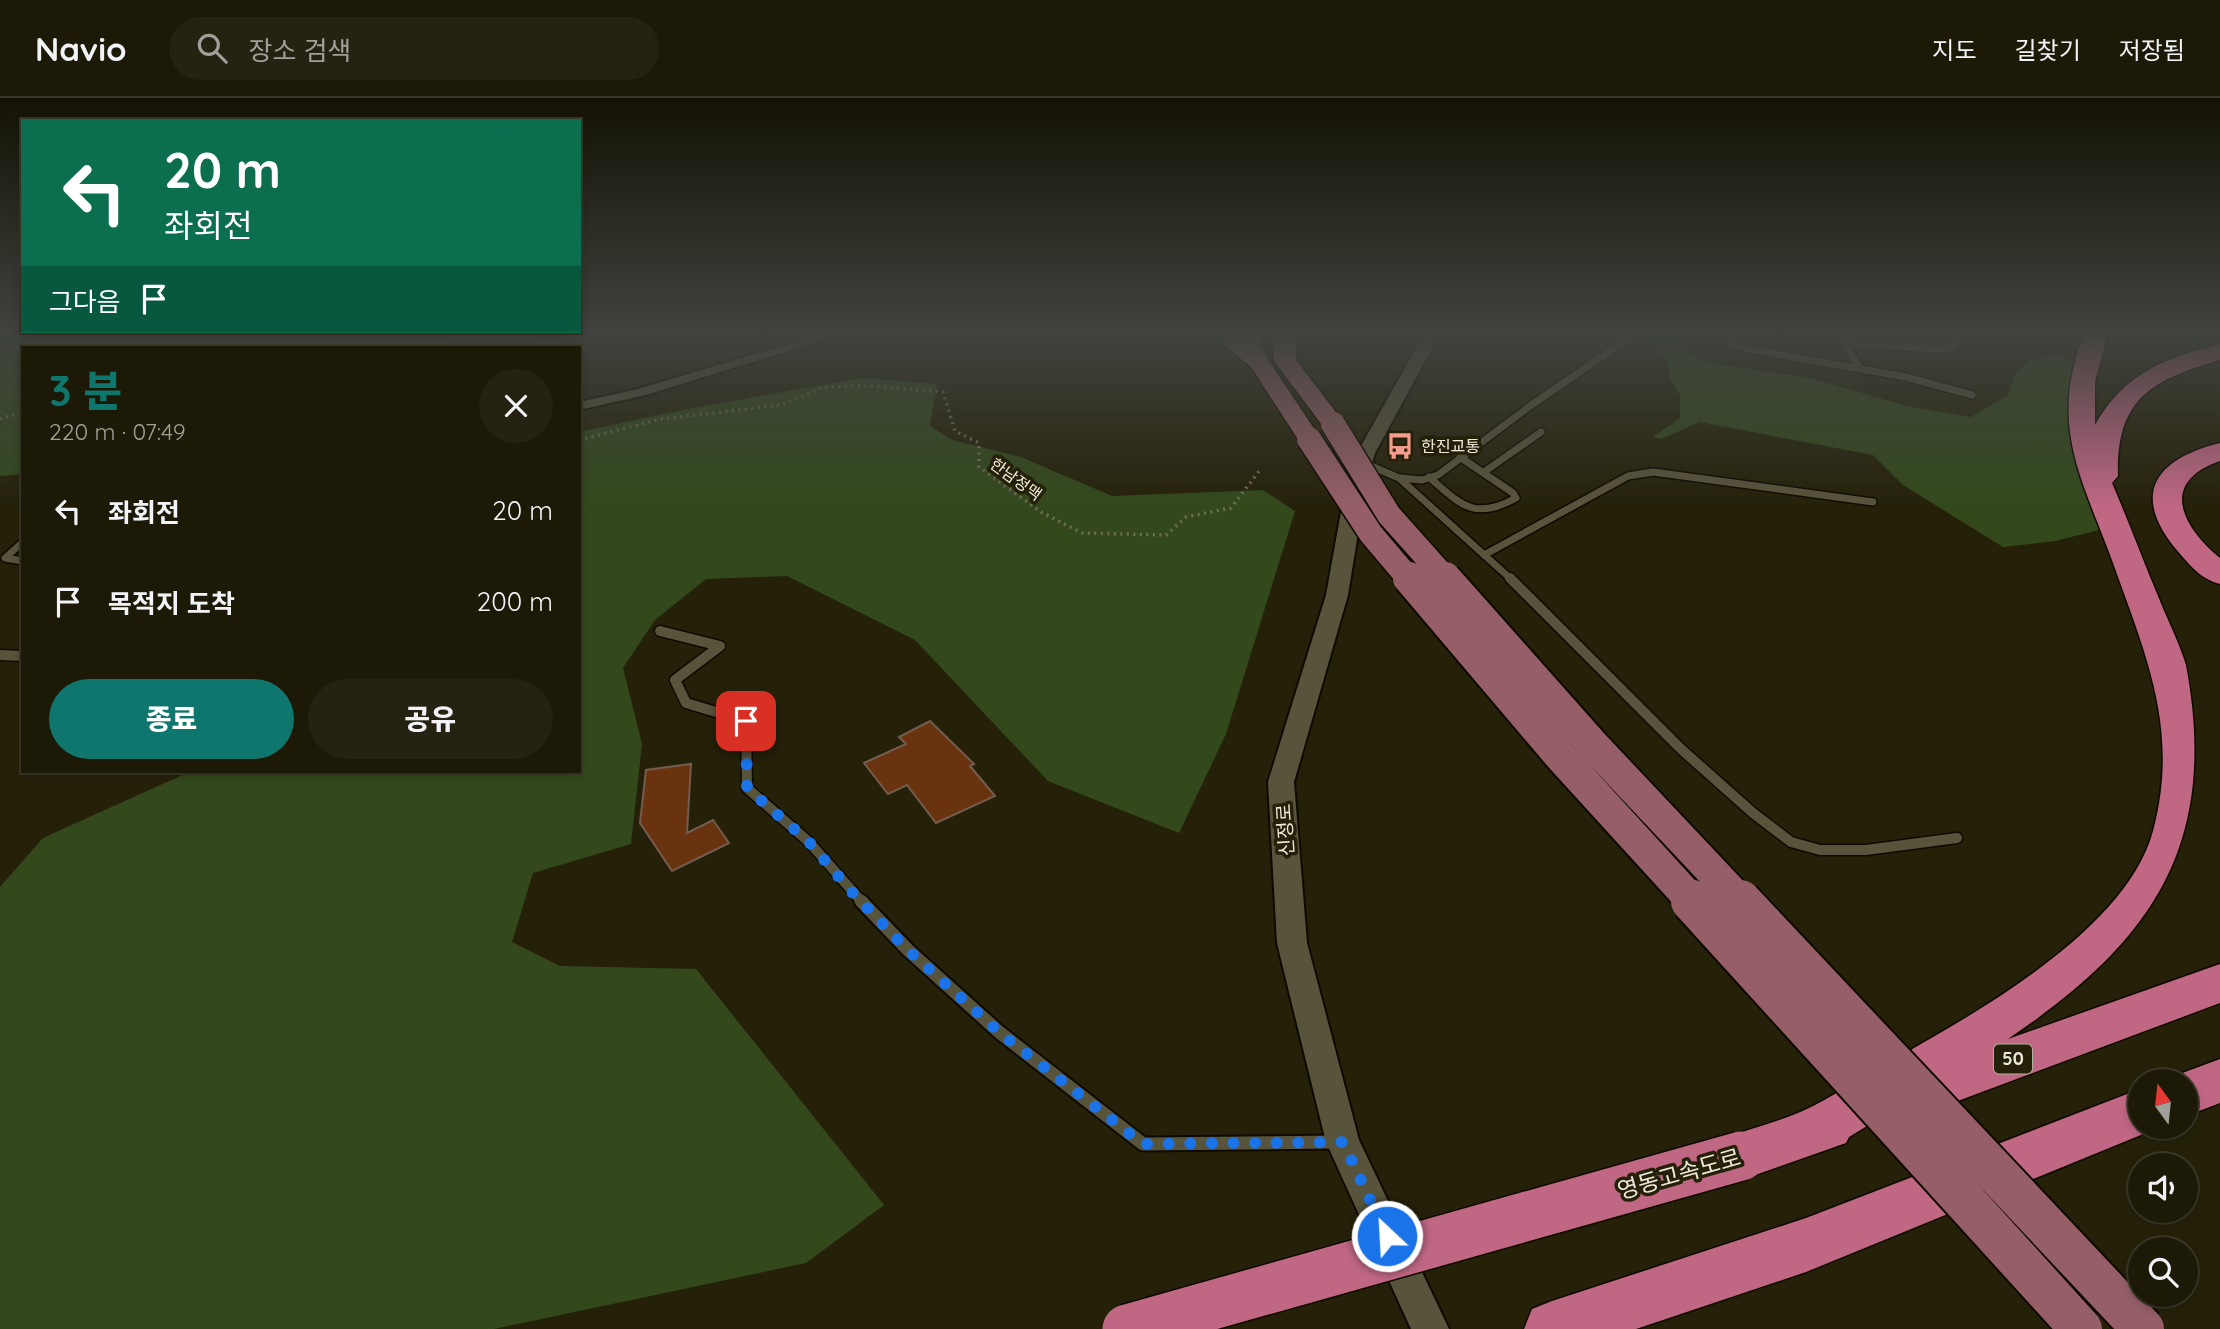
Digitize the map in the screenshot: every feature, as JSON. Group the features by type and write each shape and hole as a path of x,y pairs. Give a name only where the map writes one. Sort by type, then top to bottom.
{"highway":[{"path":"1806,1135 1980,1032 2052,984 2119,926 2153,880 2171,834 2180,788 2177,713 2168,665 2087,458 2078,402 2079,391"},
{"path":"2106,504 2103,452 2105,432 2115,408 2132,391"},
{"path":"2220,451 2181,468 2171,481 2165,497 2168,514 2177,531 2192,550 2220,573"},
{"name":"영동고속도로","path":"1127,1329 1741,1156 1806,1135 2220,983"},
{"path":"2198,1089 2220,1081"},
{"path":"1552,1329 1806,1245 2128,1117"}],"main road":[{"path":"1285,391 1585,736 2143,1329"},
{"path":"1301,391 1371,534 1560,755 2081,1329"}],"street":[{"path":"581,406 640,391"},
{"name":"신정로","path":"1401,391 1363,463 1356,484 1337,595 1282,782 1292,943 1343,1142 1430,1329"}],"lane":[{"path":"1363,463 1399,478 1422,480 1438,475 1553,391"},
{"path":"1959,391 1972,395"},
{"path":"1484,472 1541,432"},
{"path":"1429,477 1463,506 1479,512 1490,511 1516,498 1460,457"},
{"path":"1484,555 1628,476 1653,472 1873,502"},
{"path":"1399,478 1484,555 1681,750 1753,813 1791,842 1820,850 1866,850 1957,838"},
{"path":"21,544 5,558 21,561"},
{"path":"660,631 720,646 675,680 686,703 746,721 747,788 809,842 850,890 908,950 999,1032 1143,1144 1343,1142"},
{"path":"0,655 21,656"}],"path":[{"name":"한남정맥","path":"581,439 661,419 781,405 813,391"},
{"name":"한남정맥","path":"937,391 943,392 955,431 979,443 979,467 1041,512 1082,533 1166,535 1186,517 1231,508 1260,470"},
{"path":"0,419 21,413"}],"green space":[{"path":"0,391 21,391 21,474 0,476"},
{"path":"786,391 936,391 930,426 952,440 1021,457 1112,496 1263,490 1295,511 1226,734 1179,833 1048,781 915,640 787,576 706,579 655,620 623,668 642,744 631,844 533,873 512,942 560,966 696,969 884,1205 806,1263 494,1329 0,1329 0,887 43,838 187,773 581,773 581,432"},
{"path":"1678,391 1857,391 1907,406 1971,417 2008,395 2009,391 2072,391 2077,447 2099,530 2055,541 2003,547 1903,485 1873,455 1700,422 1661,439 1653,437 1680,418"}],"building":[{"path":"930,721 974,764 970,766 995,796 936,823 907,785 888,794 864,763 906,744 899,737"},
{"path":"691,764 687,833 713,820 729,843 672,871 640,823 646,770"}],"place":[{"name":"한진교통","path":"1400,446"}],"route":[{"path":"746,721 747,788 809,842 850,890 908,950 999,1032 1143,1144 1343,1142 1387,1236"}]}
